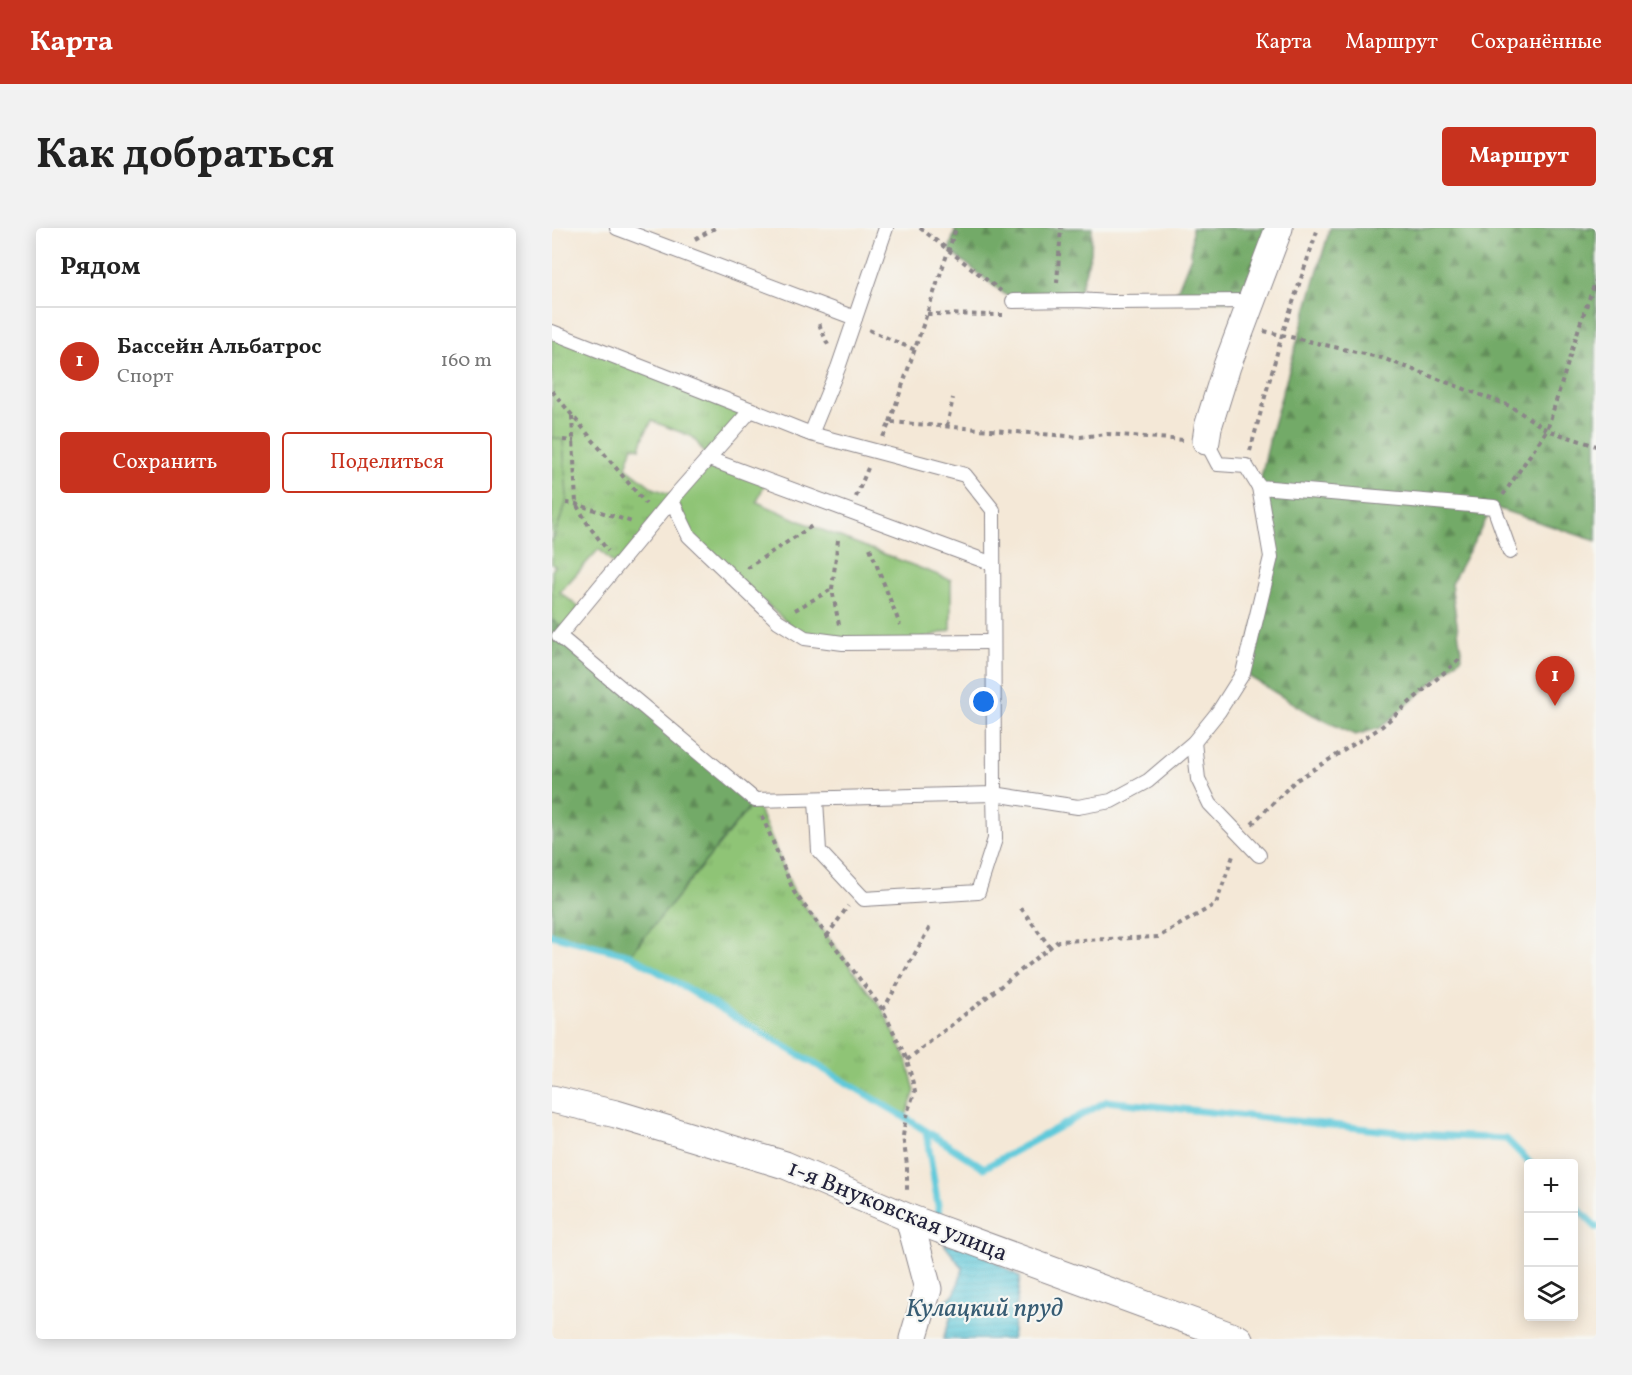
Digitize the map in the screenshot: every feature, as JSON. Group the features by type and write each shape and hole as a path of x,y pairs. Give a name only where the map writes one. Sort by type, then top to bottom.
{"street":[{"path":"1199,441 1211,417 1279,228"},
{"name":"1-я Внуковская улица","path":"552,1099 616,1114 785,1165 909,1218 1239,1339"},
{"path":"909,1218 928,1289 913,1339"}],"lane":[{"path":"617,228 854,320"},
{"path":"811,434 837,368 886,228"},
{"path":"1013,301 1252,301"},
{"path":"552,332 811,434 965,475 993,510 992,642 995,839 978,891 864,899 819,851 816,800"},
{"path":"811,434 751,410 560,636 755,800 994,794 1078,807 1111,801 1148,782 1194,741 1219,711 1243,673 1271,557 1259,487 1246,466 1218,464 1199,441"},
{"path":"709,459 993,564"},
{"path":"1259,487 1494,507 1510,552"},
{"path":"672,501 689,536 778,621 805,638 843,643 992,642"},
{"path":"1194,741 1198,779 1209,804 1259,855"}],"path":[{"path":"920,228 1013,301"},
{"path":"850,511 890,422 956,228"},
{"path":"1057,283 1061,228"},
{"path":"1246,466 1282,335 1318,228"},
{"path":"1494,507 1547,430 1596,280"},
{"path":"815,317 837,368"},
{"path":"854,320 915,350"},
{"path":"1242,327 1382,358 1510,406 1547,430 1596,446"},
{"path":"552,391 654,523"},
{"path":"947,426 952,398"},
{"path":"572,415 576,504 601,543 621,563"},
{"path":"890,422 1080,437 1107,434 1199,441"},
{"path":"562,441 574,441"},
{"path":"566,503 654,523"},
{"path":"732,578 812,526"},
{"path":"838,540 832,589 843,643"},
{"path":"870,548 907,643"},
{"path":"778,621 832,589"},
{"path":"907,1060 1058,941 1158,937 1216,904 1240,836 1295,781 1380,728 1462,657"},
{"path":"755,800 794,892 883,1010 907,1060 915,1091 906,1116 903,1136 907,1165 909,1218"},
{"path":"827,936 848,906"},
{"path":"1021,908 1050,948"},
{"path":"883,1010 931,925"}],"green space":[{"path":"956,228 1092,228 1091,253 1077,300 1013,301 949,250"},
{"path":"1192,228 1279,228 1252,301 1173,301 1191,256"},
{"path":"1330,228 1596,228 1596,541 1493,507 1451,584 1462,657 1380,728 1355,735 1309,713 1243,673 1271,557 1259,487 1271,432"},
{"path":"552,332 750,409 709,459 693,437 652,421 640,448 633,446 626,467 653,488 675,496 617,567 599,549 560,592 581,609 565,629 552,620 552,571 555,566 552,564 552,542 567,496 552,437"},
{"path":"552,437 563,440 567,496 552,542"},
{"path":"709,459 766,480 757,502 951,580 951,630 907,643 805,638 689,536 675,496"},
{"path":"552,620 565,629 560,636 755,800 630,955 552,935"},
{"path":"755,800 794,892 883,1010 907,1060 915,1091 906,1116 630,955"}],"water":[{"name":"Кулацкий пруд","path":"944,1244 971,1247 1020,1277 1012,1339 943,1339 951,1316 940,1306 955,1293 963,1269"}],"waterway":[{"path":"552,935 630,955 898,1113 984,1168 1107,1101 1415,1134 1506,1139 1526,1159"},
{"path":"926,1131 941,1224"},
{"path":"1578,1209 1596,1227"}],"place":[{"name":"Бассейн Альбатрос","path":"1555,706"}]}
